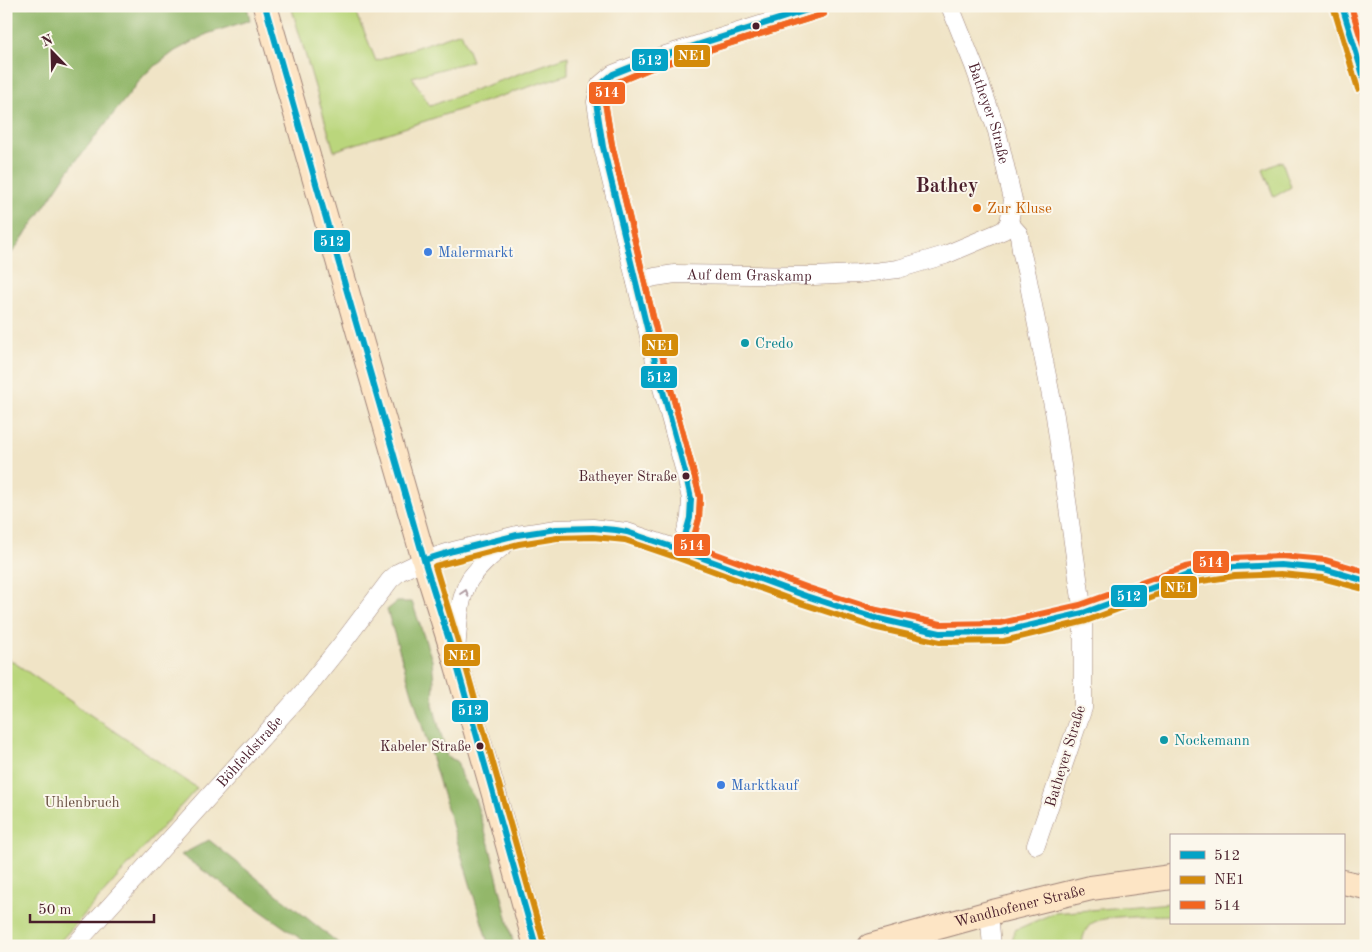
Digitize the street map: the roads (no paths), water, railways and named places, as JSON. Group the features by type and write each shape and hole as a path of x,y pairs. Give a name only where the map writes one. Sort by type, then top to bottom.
{"main road":[{"path":"265,6 424,560 455,659 536,946"},
{"name":"Wandhofener Straße","path":"870,946 989,913 1091,888 1170,877"},
{"path":"1344,882 1366,887"}],"street":[{"path":"682,550 690,518 691,499 603,148 596,102 600,85 613,74 646,62 821,6"},
{"name":"Batheyer Straße","path":"950,6 997,131 1013,200 1010,223 1019,234 1055,416 1083,613 1083,708 1036,845"},
{"path":"1342,6 1366,86"},
{"name":"Auf dem Graskamp","path":"636,282 675,274 814,276 898,269 945,255 1004,230 1010,223"},
{"path":"424,560 517,535 556,528 593,528 627,532 851,611 940,633 1002,632 1083,613 1188,575 1234,566 1281,565 1324,569 1366,581"},
{"path":"455,659 460,610 469,581 485,561 517,535"},
{"name":"Böhfeldstraße","path":"74,946 304,691 390,580 399,572 424,560"},
{"path":"989,913 992,946"}],"place":[{"name":"Zur Kluse","path":"977,208"},
{"name":"Malermarkt","path":"428,252"},
{"name":"Credo","path":"745,343"},
{"name":"Batheyer Straße","path":"686,476"},
{"name":"Nockemann","path":"1164,740"},
{"name":"Kabeler Straße","path":"480,746"},
{"name":"Marktkauf","path":"721,785"}],"district":[{"name":"Bathey","path":"947,185"}],"park label":[{"name":"Uhlenbruch","path":"82,802"}]}
